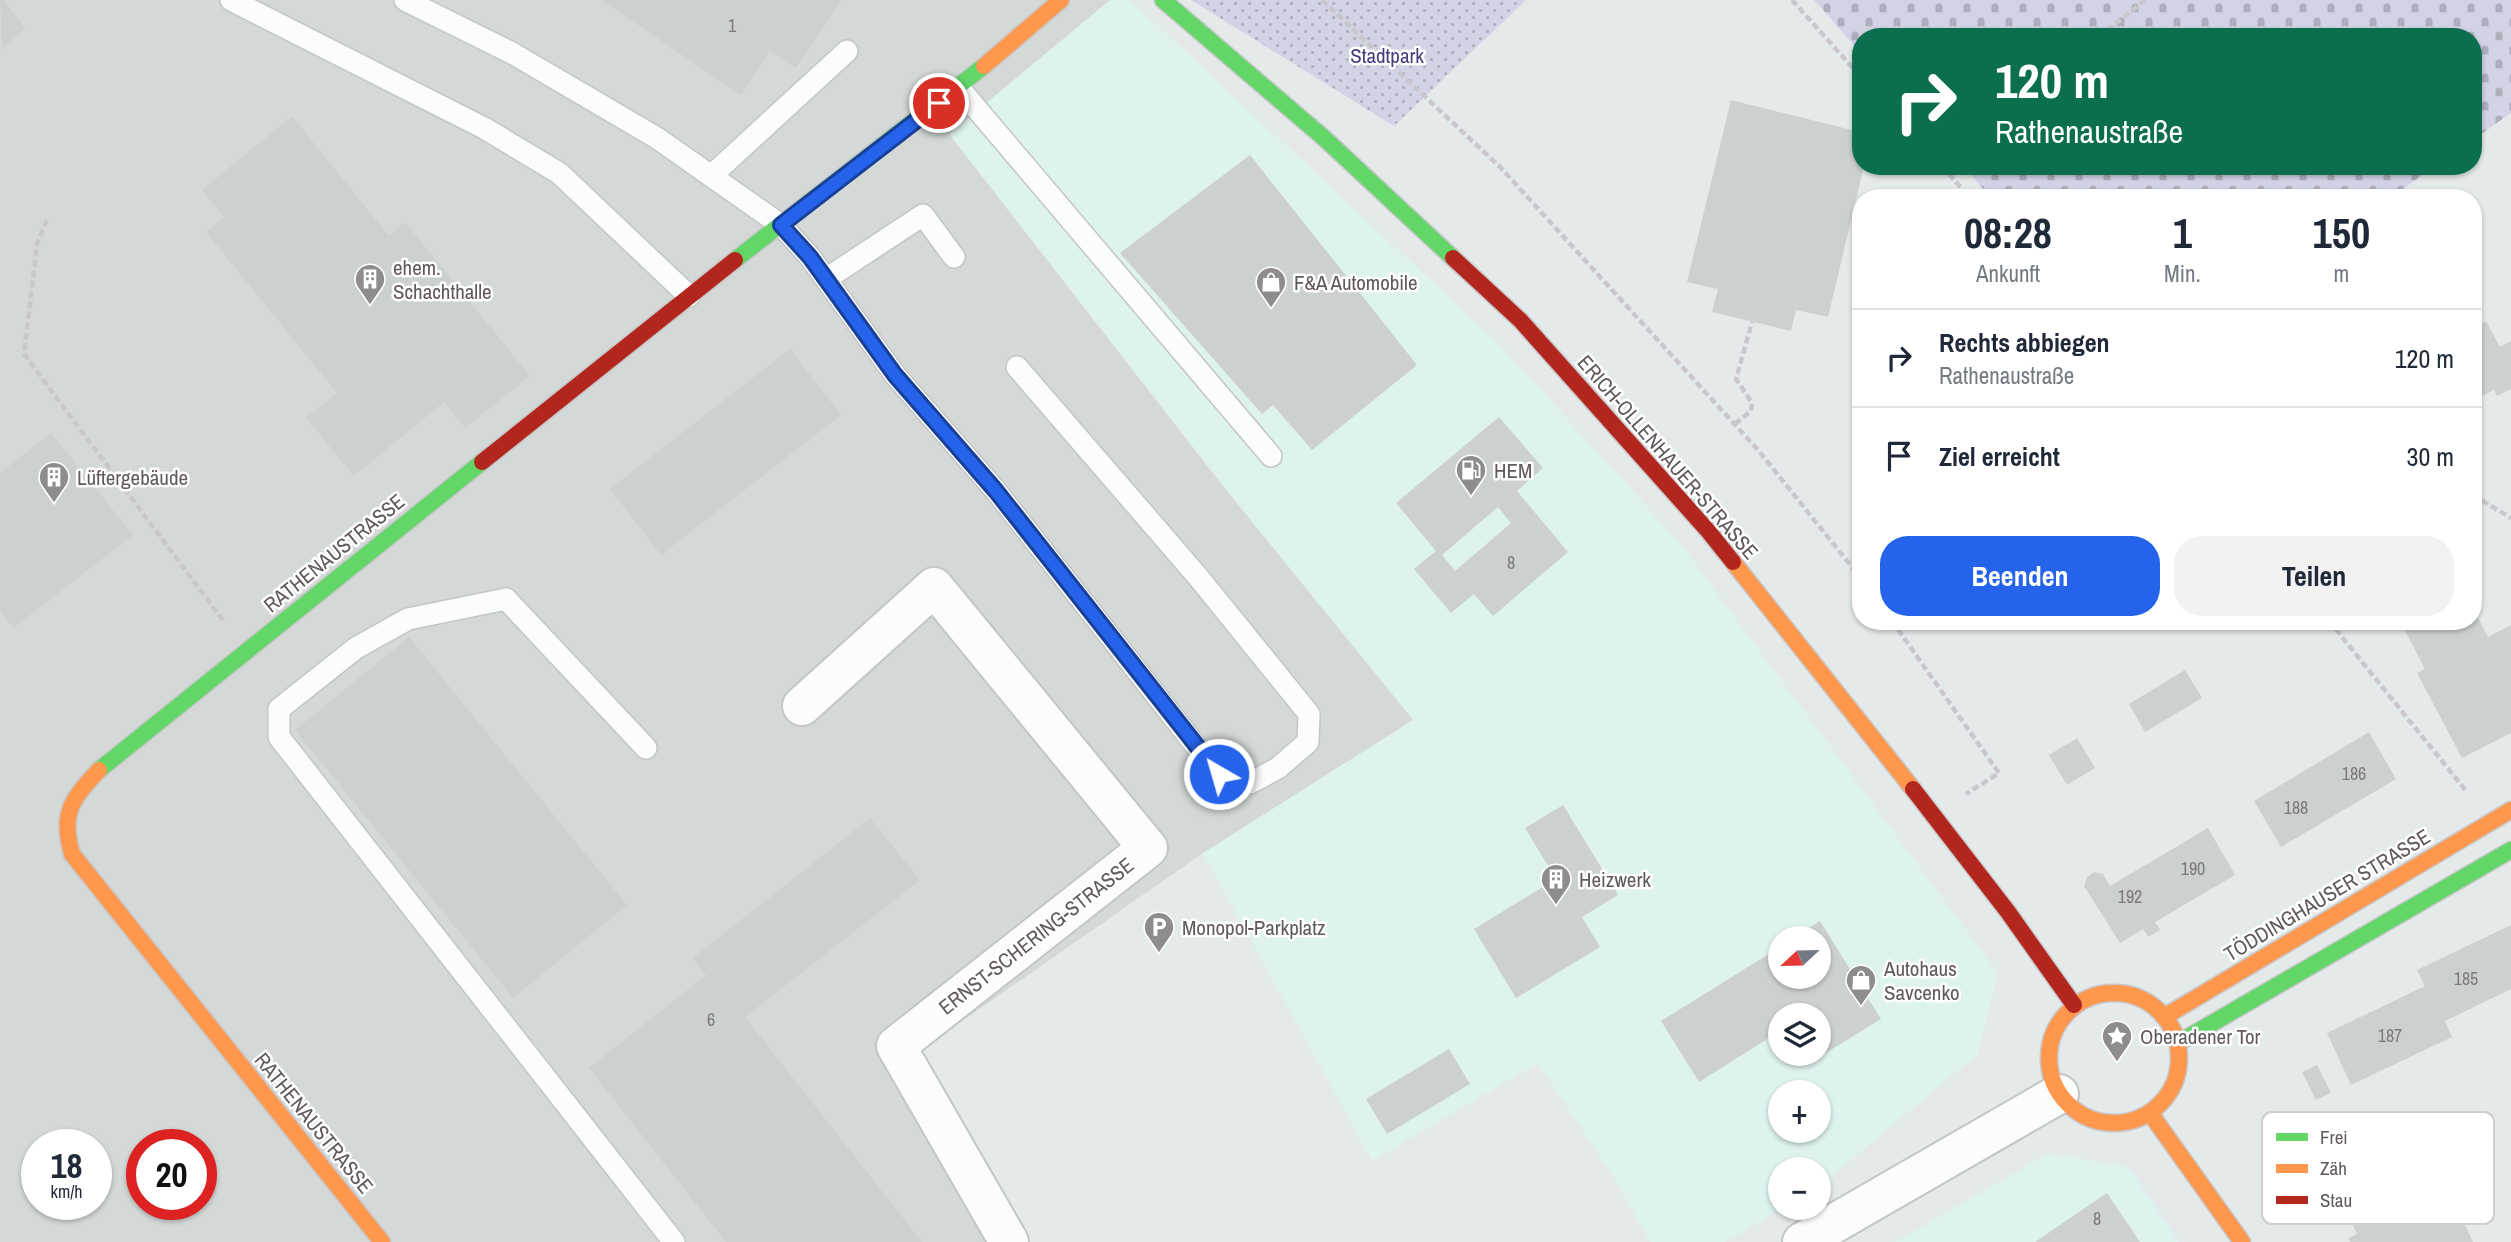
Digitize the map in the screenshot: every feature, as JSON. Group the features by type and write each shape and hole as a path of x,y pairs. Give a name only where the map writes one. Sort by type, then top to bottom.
{"street":[{"name":"RATHENAUSTRASSE","path":"382,1242 72,854 64,825 67,811 75,797 107,762 689,296 959,88 1061,0"},
{"name":"ERICH-OLLENHAUER-STRASSE","path":"1163,0 1324,138 1521,321 1709,532 1933,814 2008,912 2074,1005"},
{"name":"ERNST-SCHERING-STRASSE","path":"802,706 934,587 1148,848 896,1046 1009,1242"},
{"name":"TÖDDINGHAUSER STRASSE","path":"2164,1017 2511,810"},
{"path":"2178,1042 2511,850"},
{"path":"2122,993 2146,1000 2164,1017 2178,1042 2179,1063 2174,1082 2165,1099 2150,1112 2127,1122 2101,1122 2078,1112 2059,1094 2049,1071 2049,1047 2057,1024 2074,1005 2097,994 2122,993"},
{"path":"1802,1242 2059,1094"},
{"path":"2150,1112 2242,1242"}],"lane":[{"path":"232,0 484,128 559,173 689,296"},
{"path":"405,0 512,53 657,138 781,225 810,257 895,375 996,491 1219,774 1250,783 1278,768 1308,742 1309,714 1199,578 1017,367"},
{"path":"711,176 848,51"},
{"path":"959,88 1271,456"},
{"path":"825,279 923,215 954,257"},
{"path":"646,748 506,599 408,619 356,648 279,709 279,737 674,1242"}],"path":[{"path":"1322,0 1500,167 1735,424 1852,567"},
{"path":"1792,0 1852,67"},
{"path":"2110,28 2145,0"},
{"path":"1950,175 1962,189"},
{"path":"47,220 37,244 24,354 245,651"},
{"path":"1735,424 1751,411 1752,403 1736,379 1752,322"},
{"path":"2482,500 2511,518"},
{"path":"1898,630 1999,773 1933,814"},
{"path":"2336,630 2490,822"}],"shaded area":[{"path":"0,0 1110,0 949,134 1218,480 1413,720 1203,853 915,1054 1026,1242 0,1242"},
{"path":"1110,0 1130,0 1498,343 1680,543 1998,973 1978,1054 1831,1177 1831,1157 1768,1157 1768,1216 1726,1242 1650,1242 1615,1180 1538,1063 1372,1161 1203,853 1413,719 1270,545 949,134"},
{"path":"2049,1153 2129,1167 2179,1242 1895,1242"}],"green space":[{"name":"Stadtpark","path":"1191,0 1526,0 1394,126"},
{"path":"1814,0 2511,0 2511,113 2482,134 2482,28 1852,28 1852,43"},
{"path":"1971,175 2422,175 2403,189 1983,189"}],"building":[{"path":"0,0 4,0 25,28 2,49"},
{"path":"601,0 842,0 796,68 770,51 741,95"},
{"path":"1731,100 1852,130 1852,175 1862,175 1859,189 1852,189 1852,216 1828,317 1796,310 1791,331 1712,312 1718,289 1687,282"},
{"name":"ehem. Schachthalle","path":"292,116 389,236 405,222 530,376 465,428 444,402 354,476 306,418 337,393 206,232 224,217 202,190"},
{"name":"F&A Automobile","path":"1250,155 1417,365 1312,450 1273,405 1262,414 1120,253"},
{"path":"2486,321 2500,347 2511,341 2511,389 2497,396 2494,390 2482,396 2482,323"},
{"path":"790,349 841,415 661,555 610,489"},
{"path":"1499,417 1543,468 1517,491 1568,552 1493,616 1474,594 1451,613 1414,569 1436,551 1396,503","holes":["1498,507 1511,523 1455,571 1442,555"]},
{"name":"Lüftergebäude","path":"51,433 133,535 13,628 0,610 0,473"},
{"path":"2482,625 2488,637 2511,625 2511,733 2462,758 2417,673 2425,669 2405,630 2482,630"},
{"path":"409,637 627,905 513,998 295,730"},
{"path":"2185,670 2202,698 2145,732 2129,704"},
{"path":"2369,732 2396,779 2281,847 2254,801"},
{"path":"2077,738 2095,768 2067,785 2049,755"},
{"name":"Heizwerk","path":"1563,805 1618,895 1582,917 1600,947 1516,998 1474,929 1556,879 1525,828"},
{"path":"870,818 920,880 745,1017 922,1242 726,1242 589,1068 706,975 693,958"},
{"path":"2208,828 2235,875 2155,922 2160,930 2148,937 2143,929 2120,943 2084,886 2087,877 2094,872 2103,874 2110,886"},
{"path":"2511,925 2511,989 2445,1021 2452,1037 2351,1085 2327,1033 2425,986 2417,970"},
{"path":"1831,939 1881,1019 1831,1050 1831,1003 1768,1003 1768,1039 1699,1082 1661,1021 1768,954 1768,989 1831,989"},
{"path":"1449,1049 1470,1084 1387,1134 1366,1099"},
{"path":"2317,1065 2331,1093 2316,1100 2302,1072"},
{"path":"2107,1193 2140,1242 2035,1242"},
{"path":"2352,1224 2465,1224 2473,1242 2350,1242 2348,1238 2357,1234"}],"traffic: fast":[{"path":"1163,0 1324,138 1453,258"},
{"path":"735,260 984,66"},
{"path":"99,770 482,462"},
{"path":"2178,1043 2511,850"}],"traffic: slow":[{"path":"984,66 1061,0"},
{"path":"1733,562 1913,789"},
{"path":"99,770 75,799 68,817 67,828 72,854 382,1242"},
{"path":"2164,1017 2511,810"},
{"path":"2114,993 2139,998 2160,1012 2174,1033 2179,1058 2174,1083 2160,1104 2139,1118 2114,1123 2089,1118 2068,1104 2054,1083 2049,1058 2054,1033 2068,1012 2089,998 2114,993"},
{"path":"2150,1113 2242,1242"}],"traffic: jam":[{"path":"1453,258 1521,321 1733,562"},
{"path":"482,462 735,260"},
{"path":"1913,789 2008,912 2074,1005"}],"place":[{"name":"ehem. Schachthalle","path":"370,306"},
{"name":"F&A Automobile","path":"1271,309"},
{"name":"HEM","path":"1471,497"},
{"name":"Lüftergebäude","path":"54,504"},
{"name":"Heizwerk","path":"1556,906"},
{"name":"Monopol-Parkplatz","path":"1159,954"},
{"name":"Autohaus Savcenko","path":"1861,1007"},
{"name":"Oberadener Tor","path":"2117,1063"}],"route":[{"path":"939,103 781,225 810,257 895,375 996,491 1219,774"}]}
